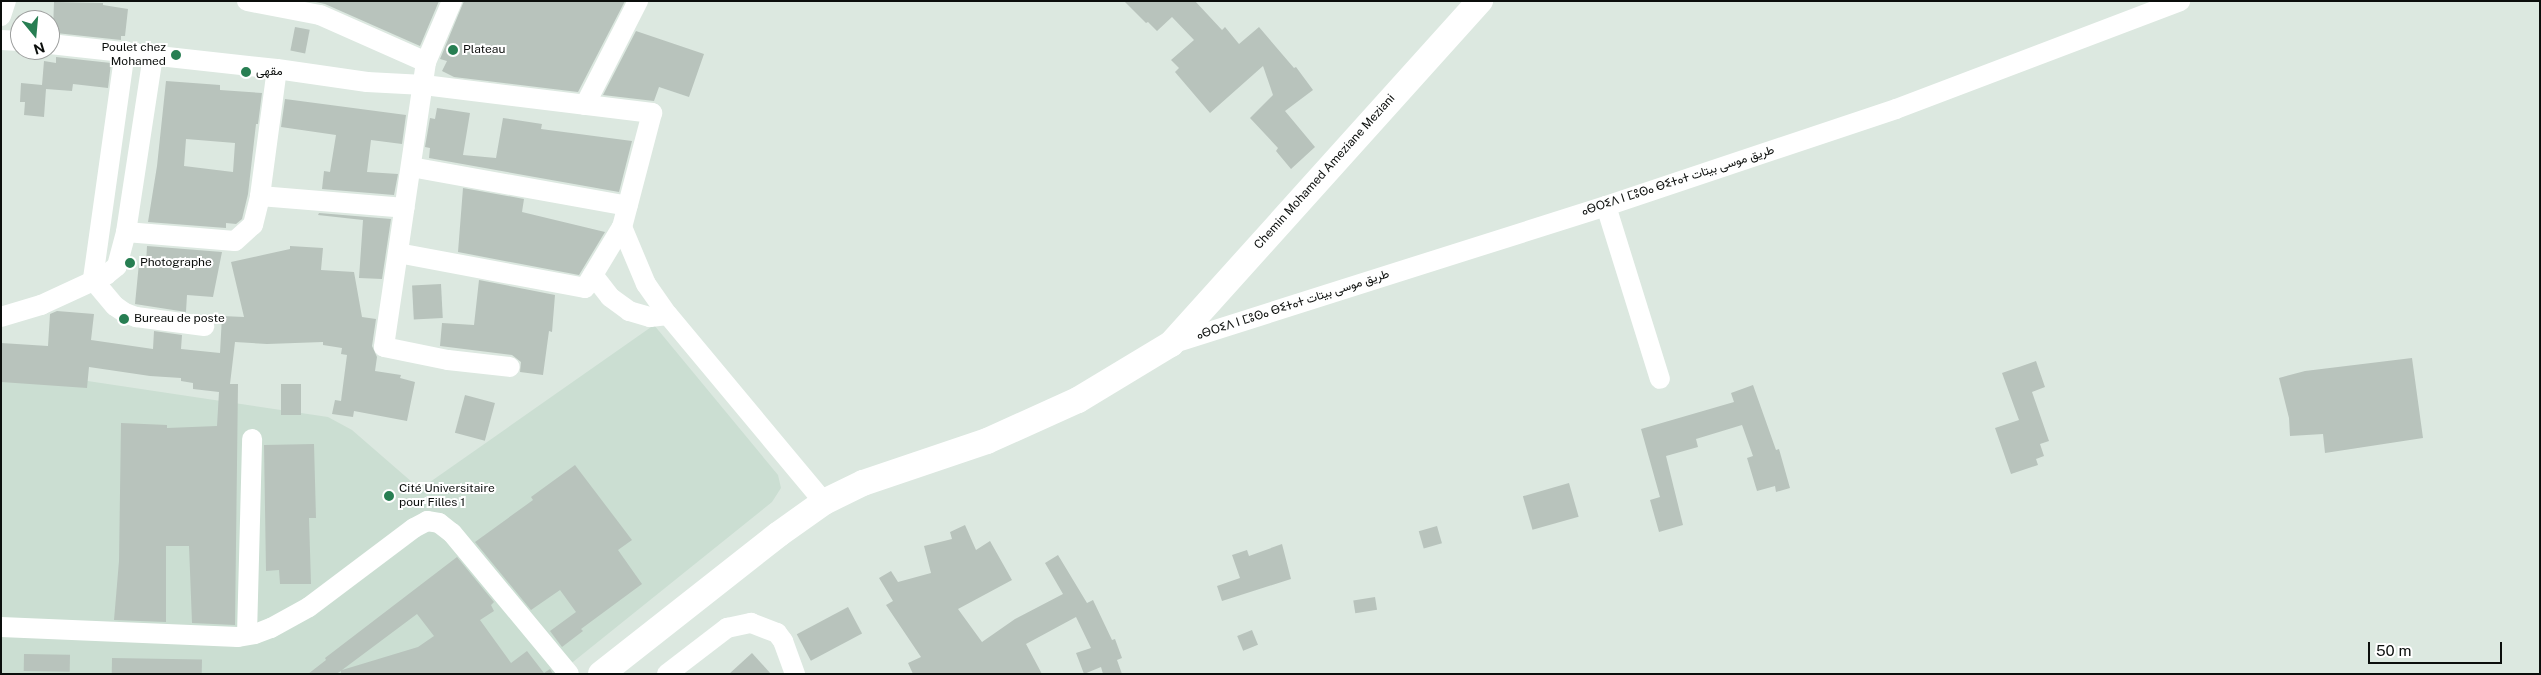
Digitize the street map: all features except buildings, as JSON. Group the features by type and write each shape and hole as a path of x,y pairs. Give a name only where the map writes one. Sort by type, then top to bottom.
{"main road":[{"name":"Chemin Mohamed Ameziane Meziani","path":"600,674 779,534 824,502 863,484 987,440 1078,400 1170,344 1480,1"}],"street":[{"path":"247,1 323,8 426,62"},
{"path":"452,1 426,62 384,347 448,360 510,367"},
{"path":"585,105 638,1"},
{"name":"ⴰⴱⵔⵉⴷ ⵏ ⵎⵓⵙⴰ ⴱⵉⵜⴰⵜ طريق موسى بيتات","path":"1170,344 1606,206 1896,109 2180,1"},
{"path":"60,45 277,69 367,82 424,84 652,113 622,227 585,288 398,253"},
{"path":"125,51 93,280 115,306 125,313 136,317 204,326"},
{"path":"1,317 41,305 112,271 117,266 126,232 153,56"},
{"path":"126,232 236,241 253,225 260,196 277,69"},
{"path":"412,167 628,206"},
{"path":"260,196 406,208"},
{"path":"1606,206 1660,379"},
{"path":"622,227 646,284 668,315 824,502"},
{"path":"593,274 610,296 629,311 650,317 668,315"},
{"path":"247,635 252,439"},
{"path":"1,628 238,637 247,635 271,628 309,607 414,528 427,521 439,523 452,533 569,674"},
{"path":"666,674 727,628 752,623 777,633 783,641 795,674"}],"shaded area":[{"name":"Cité Universitaire pour Filles 1","path":"654,325 778,475 781,488 772,502 558,674 1,674 1,368 328,417 352,430 420,489"}],"place":[{"name":"Plateau","path":"453,50"},
{"name":"Poulet chez Mohamed","path":"176,55"},
{"name":"مقهى","path":"246,72"},
{"name":"Photographe","path":"130,263"},
{"name":"Bureau de poste","path":"124,319"},
{"name":"Cité Universitaire pour Filles 1","path":"389,496"}]}
